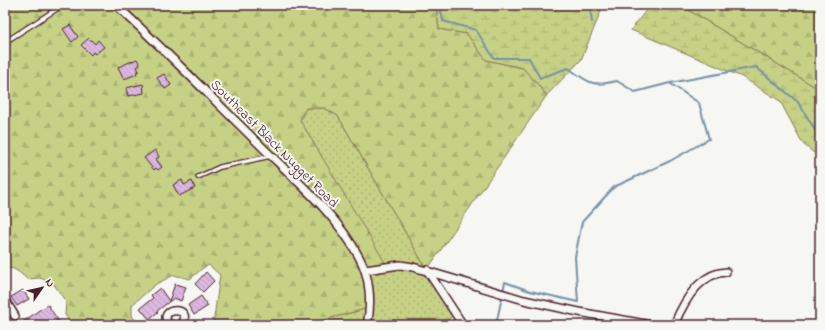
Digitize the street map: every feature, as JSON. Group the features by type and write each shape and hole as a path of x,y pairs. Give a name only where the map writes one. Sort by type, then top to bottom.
{"street":[{"name":"Southeast Black Nugget Road","path":"116,5 271,156 320,205 345,234 357,252 365,270 369,308 366,325"},
{"path":"365,270 400,265 427,270 524,300 651,325"},
{"path":"427,270 463,325"},
{"path":"674,325 685,300 692,292 714,274 726,272"},
{"path":"5,300 15,316"},
{"path":"167,324 167,314 172,310 177,310 183,316 183,321 180,325"}],"lane":[{"path":"5,42 63,5"},
{"path":"198,177 220,167 271,156"}],"green space":[{"path":"5,5 436,5 439,29 467,34 486,60 523,68 547,95 427,270 338,116 324,108 306,108 300,120 387,266 365,270 369,308 304,325 213,325 220,275 209,265 204,267 190,279 174,275 156,284 132,305 132,316 140,325 70,325 70,322 65,315 66,302 53,283 40,278 27,279 15,269 5,268"},
{"path":"436,5 597,5 601,11 581,60 547,95 523,68 486,60 467,34 439,29"},
{"path":"650,5 680,5 820,90 820,158 803,144 780,101 742,77 631,30"},
{"path":"680,5 820,5 820,90"},
{"path":"306,108 324,108 338,116 427,270 456,314 440,325 304,325 369,308 300,120"}],"building":[{"path":"70,25 78,37 72,42 63,29"},
{"path":"89,38 95,44 98,40 104,47 95,54 93,52 91,55 81,45"},
{"path":"137,59 140,65 137,67 139,71 136,72 137,74 124,79 118,67"},
{"path":"164,74 171,85 165,89 157,78"},
{"path":"143,84 144,93 128,96 126,88"},
{"path":"155,150 159,157 156,159 162,167 158,170 156,168 154,170 144,158"},
{"path":"182,180 184,185 192,181 195,188 179,196 173,185"},
{"path":"206,272 214,281 203,292 195,284"},
{"path":"175,284 186,287 181,301 174,298 149,319 140,308 153,298 151,295 160,288 169,301"},
{"path":"23,290 29,299 17,306 11,297"},
{"path":"201,296 208,306 194,315 188,305"},
{"path":"48,305 61,325 19,325 42,308"}],"waterway":[{"path":"440,5 443,21 476,30 494,58 529,58 540,78 568,68 591,82 601,84 617,81 635,92 670,83 756,67 798,102 820,138"},
{"path":"587,5 590,8 592,22"},
{"path":"496,325 505,282 530,291 578,302 575,257 582,222 614,187 670,161 709,139 699,103 671,84"}]}
